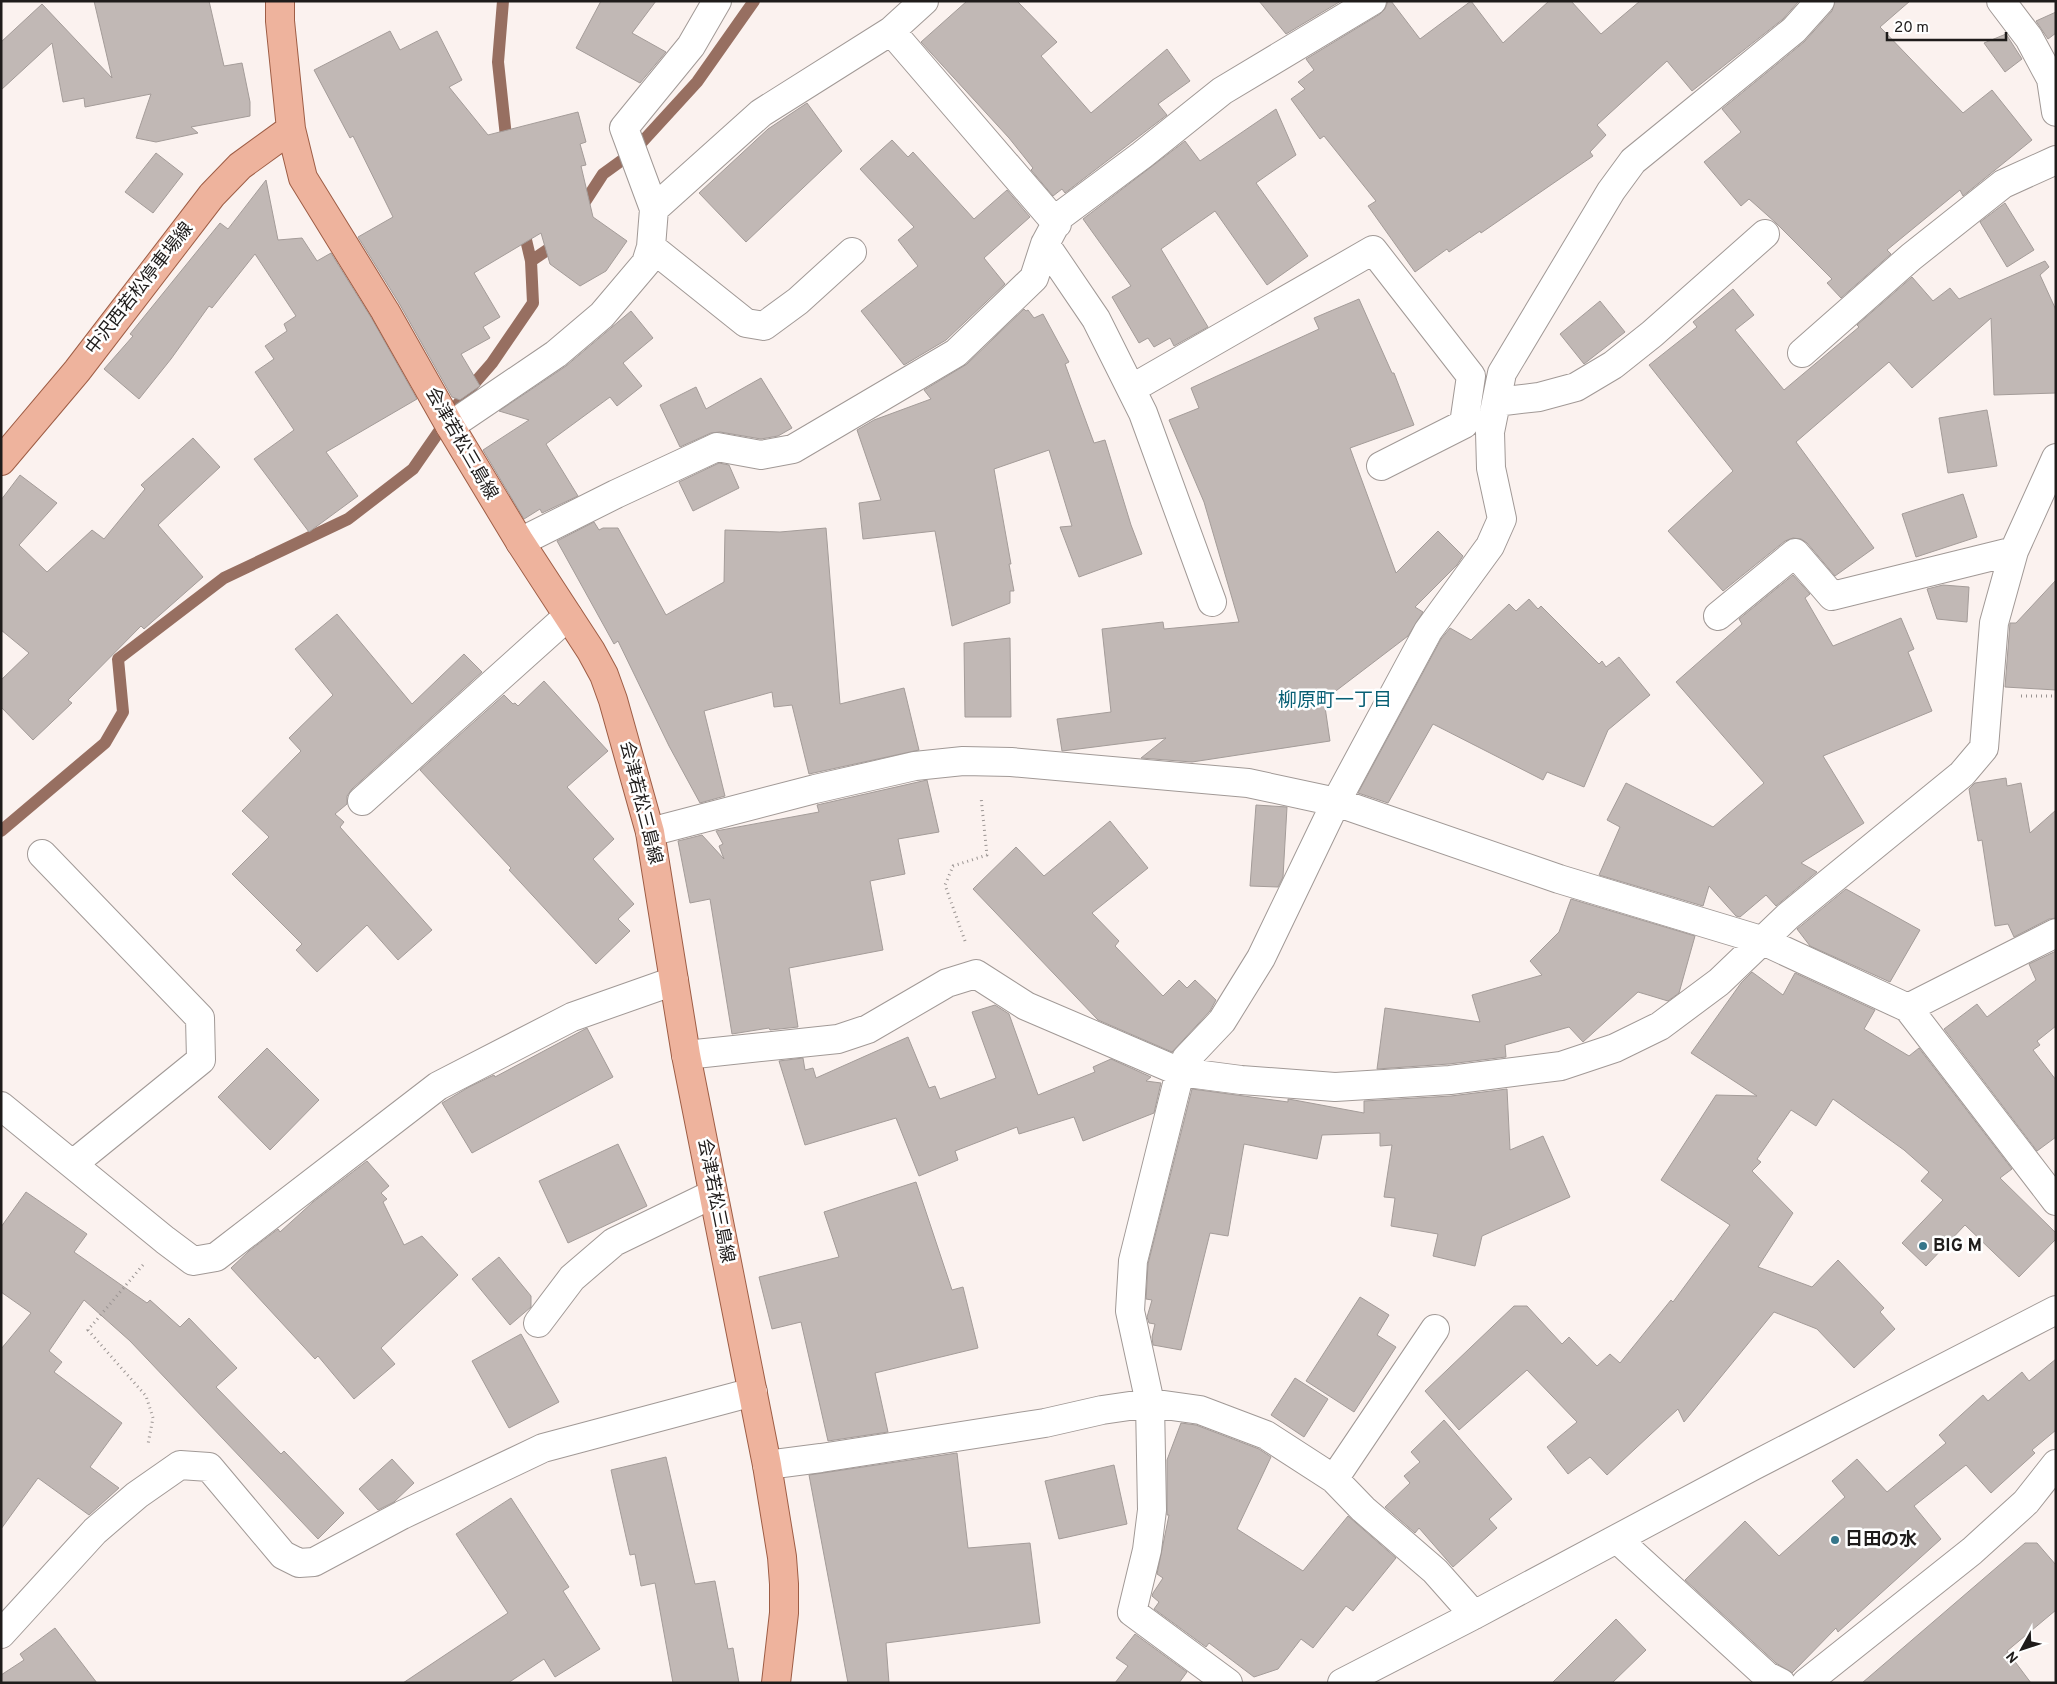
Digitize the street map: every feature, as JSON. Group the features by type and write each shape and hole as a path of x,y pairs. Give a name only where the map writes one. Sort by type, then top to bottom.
{"main road":[{"name":"会津若松三島線","path":"280,1 280,20 291,129 302,178 385,311 475,468 604,675 613,700 650,832 686,1055 767,1465 782,1557 784,1584 784,1613 776,1683"},
{"name":"中沢西若松停車場線","path":"1,461 77,372 212,195 240,166 291,129"}],"street":[{"path":"450,426 556,354 602,315 646,263 652,247 654,209 624,128 691,46 717,1"},
{"path":"654,209 761,113 891,30 924,1"},
{"path":"520,542 616,494 717,448 761,455 793,449 956,353 1034,278 1060,216 1142,155 1222,91 1372,1"},
{"path":"1228,1683 1132,1612 1147,1550 1152,1510 1150,1404 1130,1311 1133,1261 1180,1072 1186,1059 1222,1021 1261,958 1336,802 1428,631 1490,546 1502,519 1490,468 1490,432 1502,373 1601,208 1633,161 1794,30 1820,1"},
{"path":"2001,1 2029,38 2052,78 2056,112"},
{"path":"891,30 1051,234 1143,413 1212,602"},
{"path":"1802,353 1911,257 2003,184 2056,160"},
{"path":"1131,389 1373,250 1471,376 1498,391 1539,397 1576,387 1613,365 1652,334 1765,234"},
{"path":"652,247 746,323 764,326 798,301 852,252"},
{"path":"1381,466 1464,424 1471,376"},
{"path":"686,1055 838,1039 868,1029 947,983 976,974 1026,1006 1180,1072 1241,1080 1334,1087 1450,1080 1561,1066 1615,1048 1660,1026 1719,982 1762,940 1962,774 1984,748 1994,623 2014,551 2056,458"},
{"path":"1718,616 1795,553 1832,596 2014,551"},
{"path":"362,802 568,616"},
{"path":"650,832 815,789 915,766 977,762 1011,762 1248,783 1336,802 1559,879 1762,940 1908,1008 2056,1201"},
{"path":"42,854 200,1018 201,1060 73,1164"},
{"path":"1908,1008 2056,933"},
{"path":"1,1106 193,1261 216,1257 438,1086 572,1017 674,981"},
{"path":"538,1323 572,1278 614,1242 713,1194"},
{"path":"1342,1683 1474,1615 1762,1461 2056,1310"},
{"path":"1334,1480 1435,1329"},
{"path":"1,1634 95,1531 138,1495 180,1465 209,1467 283,1555 299,1562 314,1562 402,1515 543,1448 753,1392"},
{"path":"767,1465 1026,1426 1102,1410 1150,1404 1200,1410 1266,1435 1334,1480 1363,1509 1435,1571 1474,1615"},
{"path":"1806,1683 1972,1551 2026,1502 2056,1464"},
{"path":"1617,1539 1767,1676 1781,1683"}],"path":[{"path":"976,974 946,885 953,866 987,855 977,762"},
{"path":"138,1495 153,1418 151,1410 146,1396 88,1330 165,1240"}],"building":[{"path":"94,1 209,1 224,66 242,63 250,102 250,116 191,127 198,133 156,142 136,138 151,94 85,107 84,98 63,102 52,43 1,90 1,42 42,4 112,78"},
{"path":"601,1 656,1 632,33 666,52 640,83 576,48"},
{"path":"967,1 1017,1 1057,42 1041,56 1091,113 1167,49 1190,81 1158,104 1167,115 1065,193 1062,189 1053,196 1031,170 1033,168 1009,138 921,42"},
{"path":"1259,1 1341,1 1286,34"},
{"path":"1388,1 1391,1 1420,39 1471,1 1503,43 1549,1 1571,1 1601,34 1640,1 1799,1 1783,19 1692,91 1667,61 1597,125 1606,135 1590,152 1593,156 1481,233 1480,231 1449,252 1447,249 1415,272 1368,206 1376,201 1324,136 1320,139 1291,99 1305,89 1298,82 1314,70 1306,59 1380,14 1385,9"},
{"path":"1835,1 1910,1 1880,27 1963,113 1992,90 2032,140 1963,196 1960,190 1887,250 1891,254 1841,298 1827,283 1832,279 1776,223 1749,199 1741,206 1704,162 1741,132 1722,109 1804,42 1832,11"},
{"path":"2056,12 2056,33 2048,39 2036,21"},
{"path":"390,31 400,50 437,31 462,80 449,87 488,135 578,112 586,142 580,144 586,165 581,166 593,217 627,241 606,271 580,286 550,264 541,233 474,273 500,317 483,327 490,338 461,354 480,386 460,400 452,397 399,303 358,237 393,217 353,136 350,138 314,70"},
{"path":"2006,34 2022,59 2005,72 1984,43"},
{"path":"807,103 842,151 746,242 699,193 768,129"},
{"path":"1276,109 1296,155 1256,183 1308,256 1267,285 1215,211 1161,249 1208,327 1174,346 1170,338 1154,347 1148,338 1139,343 1112,297 1131,286 1083,219 1185,141 1200,161"},
{"path":"892,140 908,157 913,152 974,219 1007,190 1030,217 984,258 1005,284 946,340 904,365 861,311 918,266 898,240 914,227 860,169"},
{"path":"156,153 183,174 153,213 125,192"},
{"path":"266,180 278,240 302,238 317,261 331,253 372,319 417,399 326,452 358,496 309,532 254,459 294,430 255,372 274,359 265,346 287,331 284,324 296,316 255,254 212,308 209,306 171,359 139,399 104,369 133,336 130,334 220,223 228,229"},
{"path":"2005,203 2034,250 2007,267 1980,222"},
{"path":"2045,261 2049,267 2040,275 2056,310 2056,393 1994,395 1991,318 1912,388 1889,362 1796,442 1874,548 1835,576 1807,543 1801,539 1793,538 1785,541 1723,591 1668,531 1733,471 1649,365 1697,327 1693,322 1733,289 1754,315 1735,330 1784,390 1859,327 1857,325 1912,277 1933,301 1950,288 1959,299"},
{"path":"1359,299 1392,373 1394,373 1414,425 1350,448 1396,573 1438,531 1463,556 1457,565 1415,607 1423,612 1408,636 1324,700 1330,741 1192,762 1141,758 1166,738 1062,751 1057,719 1111,712 1102,629 1163,622 1164,629 1239,622 1204,502 1169,420 1199,408 1191,388 1319,329 1314,318"},
{"path":"1600,301 1625,332 1584,364 1560,334"},
{"path":"1024,309 1028,310 1034,318 1043,314 1069,362 1065,364 1094,443 1105,440 1131,525 1142,554 1079,577 1060,527 1072,526 1049,450 994,469 1014,591 1010,591 1010,603 952,626 935,531 863,539 859,503 881,500 857,430 874,420 931,399 924,390 967,364"},
{"path":"631,311 653,338 623,363 642,386 617,406 610,397 546,444 578,496 542,513 540,509 524,519 483,450 529,420 499,411 566,366"},
{"path":"761,378 792,428 778,436 761,439 720,432 711,433 680,447 660,405 696,387 706,409"},
{"path":"1987,410 1997,466 1948,473 1939,418"},
{"path":"193,438 220,467 158,525 203,577 144,629 141,626 68,700 72,703 33,740 1,707 1,680 29,653 1,630 1,500 20,475 57,503 19,545 47,572 92,530 104,539 145,489 141,485"},
{"path":"719,463 729,465 739,488 693,511 679,482"},
{"path":"1963,494 1977,537 1916,557 1902,514"},
{"path":"594,522 599,530 603,528 618,528 666,615 724,582 725,530 780,532 826,528 840,704 904,688 919,750 809,774 792,705 774,707 772,692 704,711 725,796 700,803 669,746 618,641 614,644 557,541"},
{"path":"1793,575 1810,594 1805,598 1833,646 1901,618 1914,649 1908,652 1932,711 1823,756 1864,823 1801,863 1817,872 1776,906 1766,895 1740,917 1736,916 1709,886 1703,906 1599,875 1620,827 1607,820 1626,783 1713,827 1764,783 1676,682 1742,624 1739,619"},
{"path":"2056,580 2056,690 2005,687 2010,623 2016,623"},
{"path":"1943,585 1969,587 1967,622 1937,619 1927,589"},
{"path":"1529,599 1538,609 1541,606 1599,664 1602,661 1606,667 1619,657 1650,695 1608,730 1584,787 1547,772 1543,780 1433,724 1388,803 1358,793 1441,639 1450,628 1471,640 1509,604 1516,611"},
{"path":"337,614 412,704 464,654 482,672 352,789 347,796 347,804 335,814 344,822 340,827 432,930 398,960 367,925 317,972 296,950 302,944 232,874 269,837 242,811 301,751 289,738 333,695 295,649"},
{"path":"1010,638 1011,717 965,717 964,643"},
{"path":"544,681 608,751 567,787 614,839 593,859 634,904 618,919 630,931 596,964 509,870 511,868 420,770 504,695 513,704 515,703 518,706"},
{"path":"2006,778 2007,786 2021,783 2030,833 2056,810 2056,918 2049,919 2014,937 2008,924 1995,926 1982,840 1978,841 1969,789 1975,783"},
{"path":"927,780 939,832 898,839 905,874 870,881 883,950 789,968 798,1027 770,1030 769,1028 732,1034 710,899 690,903 678,841 702,835 724,859 719,846 723,844 716,831 819,812 817,805"},
{"path":"1256,805 1287,807 1283,877 1278,887 1250,886"},
{"path":"1110,821 1148,868 1092,913 1119,941 1115,946 1163,996 1179,980 1187,988 1195,980 1216,1000 1210,1011 1172,1052 1098,1020 973,889 1016,847 1044,876"},
{"path":"1846,889 1920,930 1890,982 1810,946 1797,929"},
{"path":"1571,899 1695,936 1679,993 1668,1001 1638,992 1583,1042 1569,1027 1505,1045 1506,1057 1449,1064 1377,1069 1385,1008 1480,1022 1472,995 1542,975 1530,961 1559,932"},
{"path":"2056,951 2056,1026 2037,1041 2040,1045 2033,1050 2056,1080 2056,1137 2037,1151 1944,1029 1977,1004 1987,1017 2036,980 2029,964"},
{"path":"1752,972 1783,995 1795,973 1875,1010 1864,1029 1909,1056 1919,1048 2012,1169 2000,1178 2056,1233 2056,1239 2019,1277 1965,1225 1926,1266 1902,1243 1943,1200 1921,1181 1929,1172 1904,1150 1833,1099 1816,1126 1791,1110 1757,1159 1761,1162 1752,1171 1793,1213 1758,1267 1812,1287 1838,1260 1884,1308 1880,1312 1895,1329 1854,1368 1817,1329 1774,1312 1684,1422 1678,1409 1607,1475 1590,1457 1568,1474 1547,1447 1577,1422 1527,1370 1459,1430 1425,1391 1514,1306 1527,1306 1562,1344 1569,1337 1597,1366 1610,1354 1620,1363 1671,1300 1673,1302 1730,1225 1661,1180 1716,1095 1757,1096 1691,1053 1741,983"},
{"path":"995,1005 1009,1014 1038,1095 1095,1072 1093,1067 1111,1059 1151,1077 1146,1081 1161,1083 1154,1113 1083,1141 1074,1117 1019,1134 1017,1127 955,1151 958,1160 919,1176 896,1118 805,1145 779,1061 803,1058 805,1070 813,1068 816,1078 908,1037 929,1088 935,1086 940,1099 996,1078 972,1012"},
{"path":"587,1028 613,1077 472,1153 442,1103 469,1087 494,1075 495,1077"},
{"path":"267,1048 319,1100 270,1150 218,1097"},
{"path":"1192,1089 1288,1102 1288,1099 1364,1113 1364,1101 1451,1096 1507,1089 1510,1150 1543,1136 1570,1197 1482,1236 1475,1266 1433,1256 1438,1234 1391,1226 1395,1198 1384,1197 1392,1145 1380,1146 1380,1133 1322,1135 1317,1159 1244,1144 1228,1236 1210,1233 1181,1350 1153,1345 1152,1337 1155,1324 1149,1323 1147,1317 1152,1300 1146,1299 1148,1264"},
{"path":"618,1144 647,1206 568,1243 539,1181"},
{"path":"367,1161 389,1186 381,1193 387,1199 383,1202 404,1245 422,1236 458,1275 381,1348 395,1364 354,1399 318,1356 315,1359 231,1268 249,1251 278,1229 280,1232 313,1202"},
{"path":"916,1182 952,1290 963,1287 978,1348 875,1373 888,1432 828,1441 801,1322 772,1329 759,1277 839,1257 824,1212"},
{"path":"26,1192 87,1234 74,1252 147,1303 150,1300 180,1327 189,1318 237,1368 216,1387 281,1454 284,1451 344,1513 318,1539 130,1341 84,1300 49,1351 62,1362 54,1372 122,1423 90,1467 119,1488 89,1515 38,1478 1,1529 1,1349 31,1313 1,1292 1,1227"},
{"path":"499,1257 531,1296 531,1307 510,1325 472,1279"},
{"path":"1360,1297 1389,1315 1377,1335 1396,1347 1354,1412 1306,1381"},
{"path":"521,1334 559,1402 509,1428 472,1361"},
{"path":"2056,1359 2056,1430 2032,1450 2035,1453 1991,1493 1966,1465 1914,1506 1941,1539 1838,1632 1836,1628 1792,1673 1776,1663 1685,1580 1745,1521 1779,1556 1845,1497 1832,1481 1857,1459 1887,1492 1946,1443 1939,1435 1983,1395 1988,1401 2022,1372 2029,1381"},
{"path":"1295,1378 1328,1399 1304,1437 1271,1415"},
{"path":"1444,1420 1512,1499 1489,1519 1497,1528 1453,1567 1419,1528 1415,1533 1385,1507 1410,1483 1404,1476 1420,1462 1411,1452"},
{"path":"1181,1423 1196,1425 1259,1449 1271,1457 1237,1529 1303,1571 1348,1516 1396,1558 1353,1611 1346,1606 1313,1648 1301,1639 1278,1669 1254,1677 1209,1643 1206,1647 1154,1609 1159,1602 1152,1596 1163,1578 1157,1574 1169,1515 1167,1515 1167,1460"},
{"path":"957,1453 968,1548 1030,1543 1040,1623 886,1643 889,1683 848,1683 809,1475"},
{"path":"666,1457 695,1584 715,1581 728,1649 733,1648 739,1683 673,1683 655,1583 641,1586 635,1554 630,1555 611,1470"},
{"path":"392,1459 414,1483 394,1502 378,1510 359,1489"},
{"path":"1114,1465 1127,1524 1059,1539 1045,1481"},
{"path":"511,1498 569,1587 563,1591 600,1649 555,1677 544,1659 508,1683 403,1683 508,1613 456,1534"},
{"path":"2025,1543 2037,1543 2056,1565 2056,1610 2007,1651 2031,1683 1862,1683"},
{"path":"1616,1619 1646,1650 1612,1683 1552,1683"},
{"path":"55,1628 97,1683 1,1683 1,1675 24,1660 20,1654"},
{"path":"1135,1634 1187,1672 1179,1683 1115,1683 1128,1666 1116,1658"}],"waterway":[{"path":"503,1 498,62 507,146"},
{"path":"579,211 603,174 632,153 697,82 754,1"},
{"path":"523,227 531,261"},
{"path":"1,831 105,743 123,712 118,659 224,578 348,519 413,469 465,394 492,363 533,303 531,261 559,242"}],"place":[{"name":"BIG M","path":"1923,1246"},
{"name":"日田の水","path":"1835,1540"}],"district":[{"name":"柳原町一丁目","path":"1335,701"}]}
